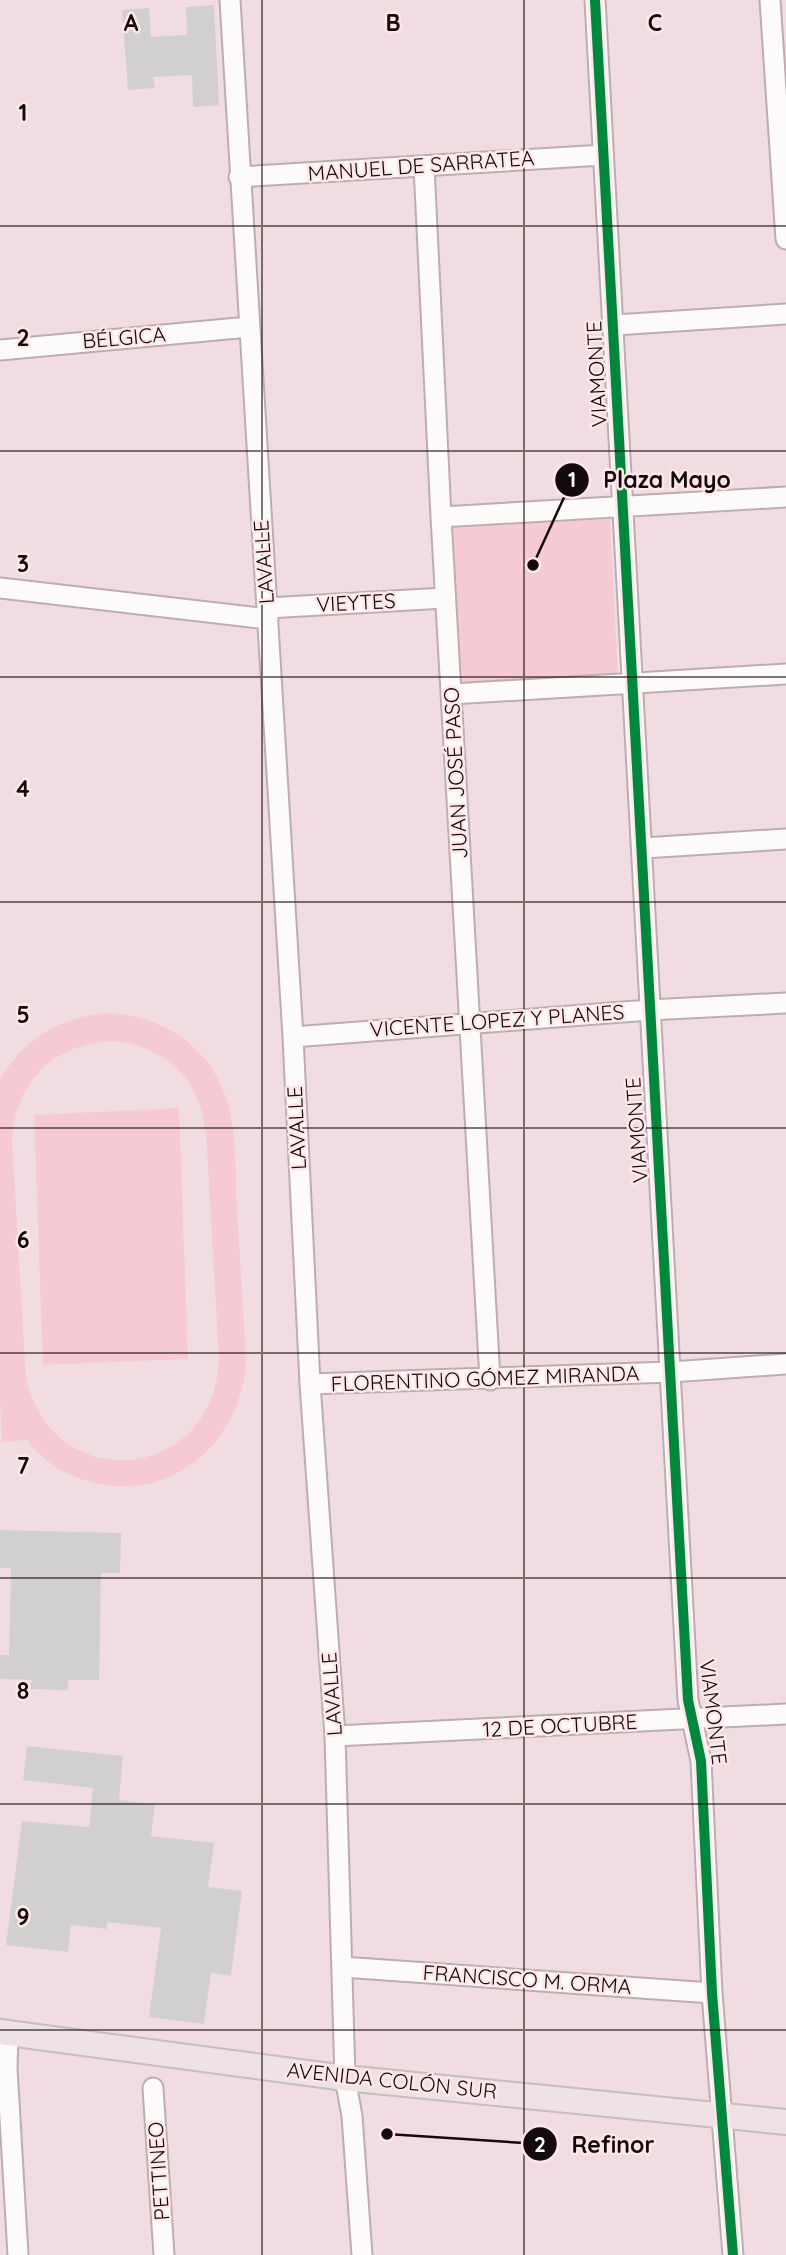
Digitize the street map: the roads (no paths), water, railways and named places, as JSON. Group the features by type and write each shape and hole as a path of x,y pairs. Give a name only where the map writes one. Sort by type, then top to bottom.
{"main road":[{"name":"AVENIDA COLÓN SUR","path":"4,2032 345,2078 786,2122"}],"street":[{"name":"LAVALLE","path":"230,0 293,1037 310,1384 335,1736 345,2078 352,2116 362,2255"},
{"name":"VIAMONTE","path":"595,0 688,1700 701,1761 712,1993 733,2255"},
{"path":"770,0 786,239"},
{"name":"MANUEL DE SARRATEA","path":"239,177 603,155"},
{"name":"JUAN JOSÉ PASO","path":"424,166 445,598 489,1380"},
{"path":"614,325 786,314"},
{"name":"BÉLGICA","path":"0,350 249,327"},
{"path":"441,517 786,497"},
{"name":"VIEYTES","path":"0,588 267,613 445,598"},
{"path":"452,694 786,674"},
{"path":"643,848 786,839"},
{"name":"VICENTE LOPEZ Y PLANES","path":"293,1037 649,1010 786,1003"},
{"name":"FLORENTINO GÓMEZ MIRANDA","path":"310,1384 489,1380 786,1364"},
{"name":"12 DE OCTUBRE","path":"335,1736 786,1714"},
{"name":"FRANCISCO M. ORMA","path":"342,1967 712,1993"},
{"path":"4,2032 18,2255"},
{"name":"PETTINEO","path":"153,2088 164,2255"}],"place":[{"name":"Plaza Mayo","path":"533,565"},
{"name":"Refinor","path":"387,2134"}]}
